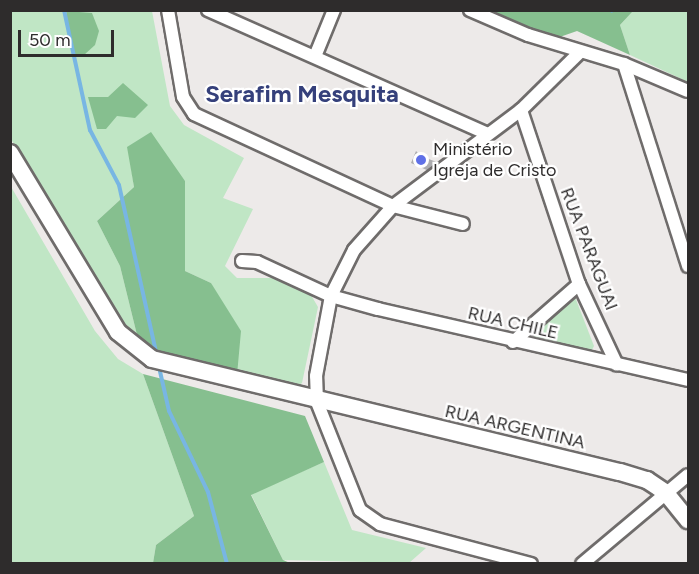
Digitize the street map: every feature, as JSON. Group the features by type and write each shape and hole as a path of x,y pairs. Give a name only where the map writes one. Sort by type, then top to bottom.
{"street":[{"path":"168,10 183,97 194,114 393,206 463,224"},
{"path":"208,10 316,54 488,134"},
{"path":"316,54 334,10"},
{"path":"470,10 580,52 624,64 688,91"},
{"path":"531,564 380,524 360,510 317,402 316,376 331,296 342,265 393,206 521,111 580,52"},
{"path":"624,64 630,93 688,266"},
{"name":"RUA PARAGUAI","path":"521,111 579,284 617,365"},
{"name":"RUA ARGENTINA","path":"10,153 83,276 134,348 178,369 647,480 666,494 688,520"},
{"name":"RUA CHILE","path":"242,261 257,262 331,296 513,342 688,380"},
{"path":"513,342 579,284"},
{"path":"584,563 688,475"}],"green space":[{"path":"10,11 152,11 170,106 184,125 244,158 223,198 253,209 225,266 237,278 276,278 311,295 318,307 302,383 292,389 237,375 211,283 185,271 185,181 128,147 134,187 97,221 120,266 139,343 117,323 11,139"},
{"path":"66,11 92,13 99,31 95,45 84,55 73,54"},
{"path":"487,11 633,11 620,25 630,55 577,31 554,39"},
{"path":"633,11 688,11 688,82 630,55 620,25"},
{"path":"123,83 148,105 135,118 117,116 106,129 97,129 88,97 108,97"},
{"path":"151,132 185,181 185,271 211,283 241,331 237,375 164,356 139,343 120,266 97,221 134,187 127,147"},
{"path":"10,185 95,331 118,359 143,374 194,516 156,545 153,563 11,563"},
{"path":"575,297 594,346 591,352 527,342"},
{"path":"143,374 305,416 324,462 251,495 283,560 290,563 153,563 156,545 194,516"},
{"path":"324,462 352,530 426,548 409,563 283,560 251,494"}],"building":[{"name":"Ministério Igreja de Cristo","path":"416,151 421,156 439,163 429,171 411,163"}],"waterway":[{"path":"64,10 90,130 119,185 157,356"},
{"path":"159,367 169,411 208,492 227,564"}],"place":[{"name":"Ministério Igreja de Cristo","path":"421,160"}],"district":[{"name":"Serafim Mesquita","path":"302,94"}]}
